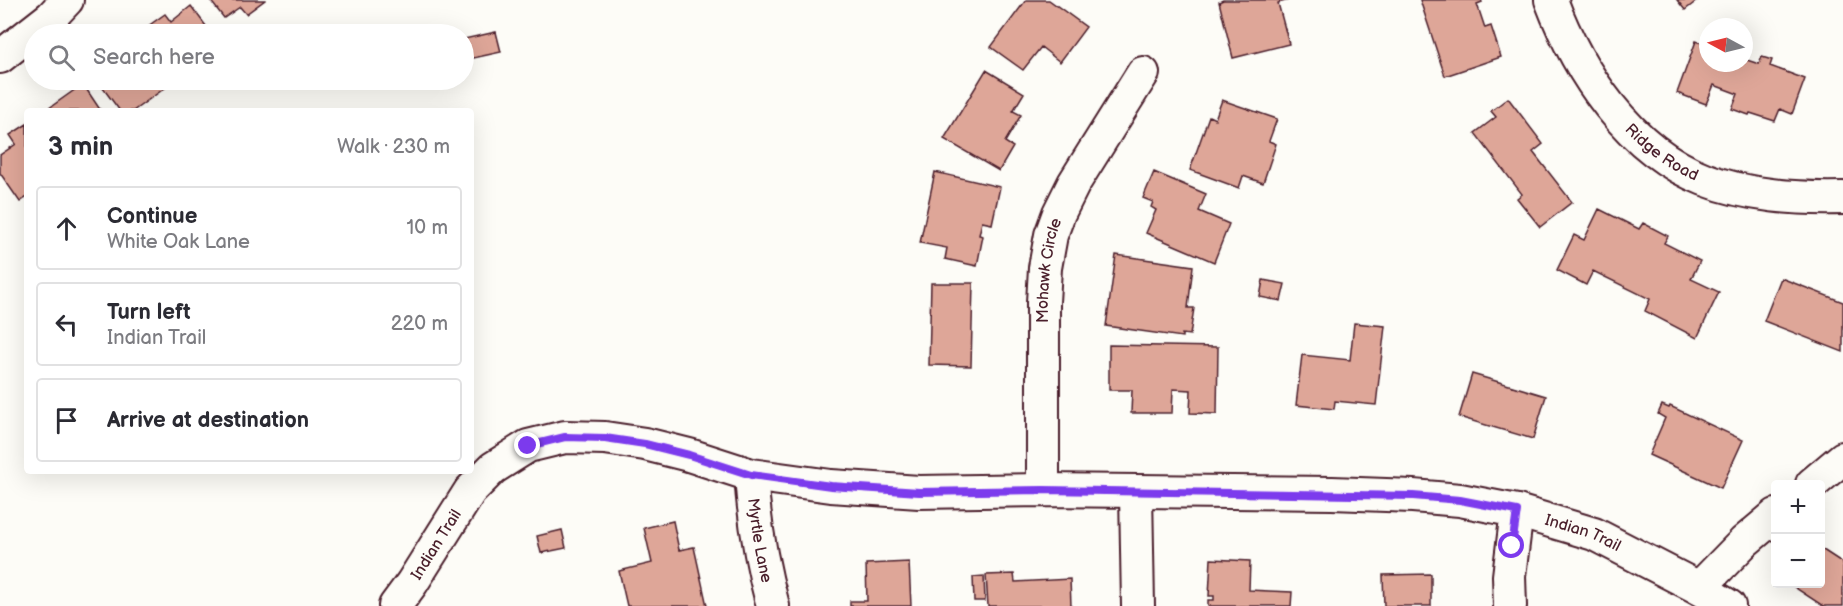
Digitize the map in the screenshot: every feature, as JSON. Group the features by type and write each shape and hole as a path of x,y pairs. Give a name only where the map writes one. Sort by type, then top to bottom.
{"street":[{"path":"42,24 67,0"},
{"name":"Ridge Road","path":"1551,0 1561,27 1609,106 1668,161 1703,179 1747,191 1795,198 1843,198"},
{"path":"0,57 24,38"},
{"name":"Mohawk Circle","path":"1043,490 1043,302 1045,268 1051,235 1074,183 1143,73"},
{"name":"Indian Trail","path":"395,606 470,490 493,468 528,446 565,437 605,438 645,444 751,475 831,486 919,492 1043,490 1413,496 1460,500 1517,511 1594,534 1729,606"},
{"path":"1817,480 1843,458"},
{"name":"Myrtle Lane","path":"751,475 755,529 772,606"},
{"path":"1136,492 1138,606"},
{"path":"1510,606 1509,576 1517,511"},
{"path":"1699,588 1744,542 1771,519"}],"building":[{"path":"210,0 265,0 246,14 240,7 224,18"},
{"path":"1026,0 1049,0 1086,27 1060,62 1041,47 1023,70 991,47"},
{"path":"1223,0 1289,0 1278,3 1289,44 1233,58 1219,2"},
{"path":"1420,0 1481,0 1482,2 1477,4 1485,28 1491,26 1501,57 1445,76"},
{"path":"1677,0 1698,0 1685,10"},
{"path":"191,6 204,24 151,24 165,14 171,22"},
{"path":"496,32 501,52 474,58 474,37"},
{"path":"1696,41 1699,42 1699,72 1753,72 1753,62 1759,64 1762,57 1772,60 1770,66 1805,79 1792,114 1780,109 1775,121 1732,109 1738,94 1714,85 1706,104 1677,93"},
{"path":"986,70 1024,93 1013,111 1021,115 1005,142 1013,147 999,171 944,139"},
{"path":"75,90 87,90 99,108 49,108"},
{"path":"104,90 162,90 137,108 118,108"},
{"path":"1508,98 1543,144 1533,152 1572,202 1540,227 1517,198 1522,194 1475,133 1496,117 1491,111"},
{"path":"1222,100 1277,119 1269,141 1276,144 1263,183 1243,176 1239,188 1190,170 1209,116 1215,119"},
{"path":"24,126 24,199 20,202 0,173 0,155 16,144 10,135"},
{"path":"935,172 1000,187 992,224 982,222 979,235 983,236 977,266 945,259 947,248 920,243"},
{"path":"1154,172 1206,194 1199,211 1229,224 1214,262 1146,233 1156,210 1151,207 1153,202 1143,198"},
{"path":"1599,209 1639,229 1643,223 1668,236 1664,243 1700,261 1691,279 1719,292 1697,338 1645,311 1650,299 1593,271 1586,285 1557,270 1574,235 1584,240"},
{"path":"1116,255 1193,266 1188,308 1194,308 1190,335 1182,334 1182,337 1106,326"},
{"path":"1781,278 1843,302 1843,352 1764,321"},
{"path":"1263,280 1285,284 1281,301 1260,297"},
{"path":"931,283 973,283 971,366 929,365"},
{"path":"1354,323 1385,326 1376,405 1335,401 1334,409 1296,405 1302,355 1350,360"},
{"path":"1109,345 1218,347 1217,414 1190,413 1191,390 1173,389 1172,413 1131,413 1132,390 1109,390"},
{"path":"1472,374 1546,396 1533,439 1459,417"},
{"path":"1662,405 1669,408 1670,406 1743,440 1721,488 1649,455 1665,418 1658,414"},
{"path":"673,521 679,550 694,547 707,606 627,606 619,571 652,563 644,528"},
{"path":"562,530 566,548 541,553 537,536"},
{"path":"1825,551 1843,563 1843,606 1823,606 1796,588 1825,588"},
{"path":"1211,559 1250,561 1249,590 1292,592 1291,606 1208,606 1208,600 1214,600 1214,596 1209,596"},
{"path":"909,562 911,606 850,606 850,601 867,601 866,564"},
{"path":"1014,574 1015,582 1070,579 1071,606 988,606 986,575"},
{"path":"1431,574 1431,606 1384,606 1383,575"},
{"path":"984,576 985,601 974,601 973,577"}],"route":[{"path":"528,446 565,437 605,438 645,444 689,455 751,475 831,486 919,492 1043,490 1332,493 1460,500 1517,511 1512,546"}]}
